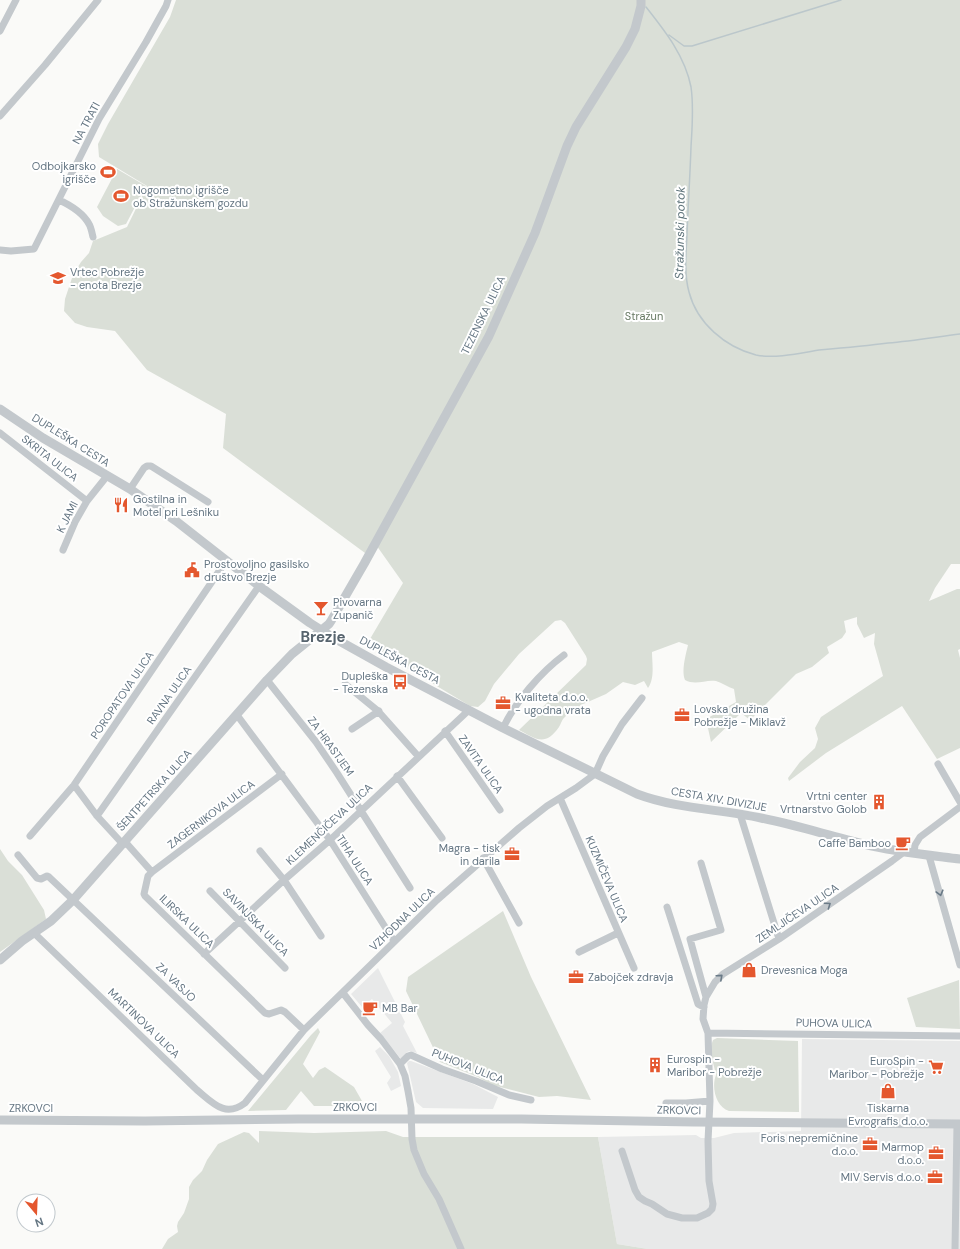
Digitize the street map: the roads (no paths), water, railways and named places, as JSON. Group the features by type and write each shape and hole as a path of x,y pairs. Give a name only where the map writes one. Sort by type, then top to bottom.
{"street":[{"path":"0,31 16,0"},
{"path":"0,116 45,65 98,0"},
{"name":"NA TRATI","path":"0,250 11,251 34,249 99,119 146,42 168,0"},
{"name":"TEZENSKA ULICA","path":"322,630 331,621 364,564 488,336 535,233 567,146 576,127 626,47 635,29 641,6 641,0"},
{"path":"59,200 70,205 82,215 90,224 92,237"},
{"name":"DUPLEŠKA CESTA","path":"0,409 43,438 130,489 176,521 259,586 310,623 334,638 503,728 595,774"},
{"name":"SKRITA ULICA","path":"0,433 87,501"},
{"path":"130,489 144,468 151,466 208,502"},
{"name":"K JAMI","path":"63,550 75,522 87,501 107,476"},
{"name":"POROPATOVA ULICA","path":"30,836 74,785 226,561"},
{"name":"RAVNA ULICA","path":"97,816 259,586"},
{"name":"ŠENTPETRSKA ULICA","path":"0,960 22,941 51,921 73,900 267,680 292,654 322,630"},
{"path":"503,728 516,705 554,662 564,655"},
{"name":"ZA HRASTJEM","path":"267,680 316,742 410,888"},
{"path":"345,684 378,712 418,756"},
{"path":"595,774 603,756 622,724 642,698"},
{"name":"KLEMENČIČEVA ULICA","path":"204,954 284,880 330,840 418,756 469,710"},
{"path":"352,729 378,712"},
{"name":"TIHA ULICA","path":"237,715 330,840 394,941"},
{"name":"ZAVITA ULICA","path":"445,731 500,810"},
{"path":"938,764 960,802"},
{"name":"ZAGERNIKOVA ULICA","path":"152,872 282,774"},
{"name":"VZHODNA ULICA","path":"245,1103 304,1030 437,900 483,858 535,815 595,774"},
{"name":"CESTA XIV. DIVIZIJE","path":"595,774 637,794 657,800 691,807 740,814 786,824 866,845 930,856 960,859"},
{"path":"397,776 442,838"},
{"path":"74,785 97,816 120,841 128,845 152,872"},
{"name":"KUZMIČEVA ULICA","path":"560,798 634,968"},
{"path":"914,853 915,845 920,837 960,807"},
{"path":"740,814 779,939"},
{"path":"260,851 284,880 321,936"},
{"name":"ZEMLJIČEVA ULICA","path":"622,1151 630,1177 639,1197 659,1210 674,1217 692,1218 702,1216 712,1209 713,1204 709,1181 708,1132 710,1101 708,1033 703,1019 706,997 715,982 723,974 779,939 904,852"},
{"name":"ZA VASJO","path":"18,854 38,878 47,876 263,1080"},
{"path":"930,856 960,966"},
{"path":"483,858 518,923"},
{"name":"ZEMLJIČEVA ULICA","path":"701,863 721,930 690,939 706,997"},
{"name":"ILIRSKA ULICA","path":"152,872 148,876 144,890 145,896 265,1013 269,1014 281,1010 286,1012 304,1030"},
{"name":"SAVINJSKA ULICA","path":"210,891 285,968"},
{"path":"667,907 698,1004 704,1007"},
{"name":"MARTINOVA ULICA","path":"34,933 212,1103 219,1108 229,1110 238,1108 245,1103"},
{"path":"579,952 618,933"},
{"path":"343,993 400,1064 407,1084 411,1108 414,1150 424,1174 439,1199 461,1249"},
{"name":"PUHOVA ULICA","path":"708,1033 960,1036"},
{"name":"PUHOVA ULICA","path":"400,1064 408,1056 411,1056 509,1095 531,1100"},
{"path":"666,1103 710,1101"},
{"name":"ZRKOVCI","path":"0,1120 157,1121 521,1119 709,1122"},
{"path":"709,1122 959,1124 955,1249"}],"waterway":[{"path":"669,35 684,46 692,46 841,0"},
{"name":"Stražunski potok","path":"646,7 679,54 691,87 692,117 686,256 687,285 698,314 714,332 723,340 734,346 756,355 763,356 788,355 819,350 960,334"}],"place":[{"name":"Odbojkarsko igrišče","path":"108,172"},
{"name":"Nogometno igrišče ob Stražunskem gozdu","path":"121,196"},
{"name":"Vrtec Pobrežje - enota Brezje","path":"58,278"},
{"name":"Gostilna in Motel pri Lešniku","path":"121,505"},
{"name":"Prostovoljno gasilsko društvo Brezje","path":"192,570"},
{"name":"Pivovarna Zupanič","path":"321,608"},
{"name":"Dupleška - Tezenska","path":"400,682"},
{"name":"Kvaliteta d.o.o. - ugodna vrata","path":"503,703"},
{"name":"Lovska družina Pobrežje - Miklavž","path":"682,715"},
{"name":"Vrtni center Vrtnarstvo Golob","path":"879,802"},
{"name":"Caffe Bamboo","path":"903,843"},
{"name":"Magra - tisk in darila","path":"512,854"},
{"name":"Drevesnica Moga","path":"749,970"},
{"name":"Zabojček zdravja","path":"576,977"},
{"name":"MB Bar","path":"370,1008"},
{"name":"Eurospin - Maribor - Pobrežje","path":"655,1065"},
{"name":"EuroSpin - Maribor - Pobrežje","path":"936,1067"},
{"name":"Tiskarna Evrografis d.o.o.","path":"888,1091"},
{"name":"Foris nepremičnine d.o.o.","path":"870,1144"},
{"name":"Marmop d.o.o.","path":"936,1153"},
{"name":"MIV Servis d.o.o.","path":"935,1177"}],"district":[{"name":"Brezje","path":"323,637"}],"park label":[{"name":"Stražun","path":"644,316"}]}
